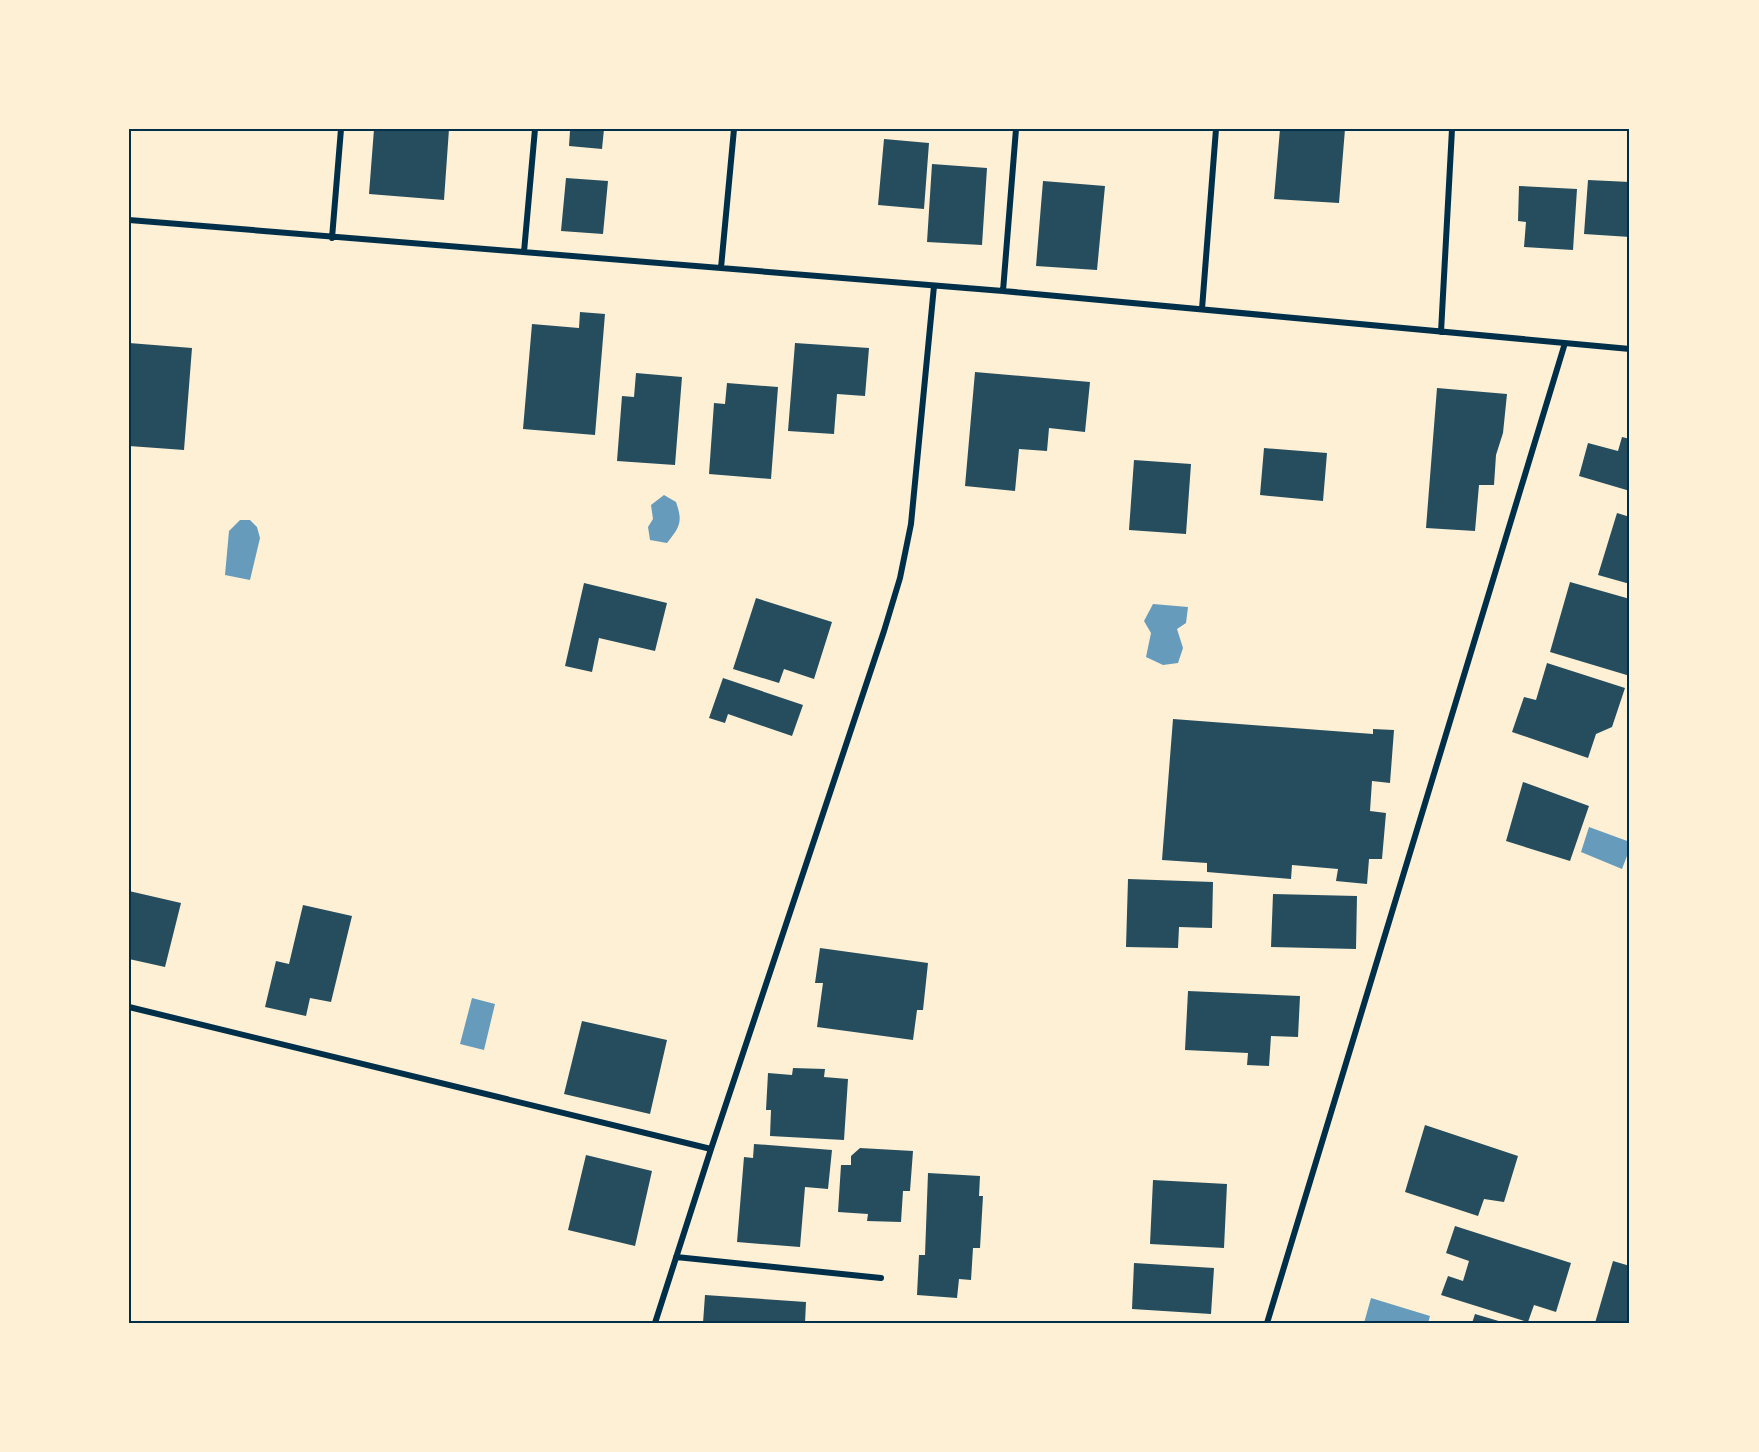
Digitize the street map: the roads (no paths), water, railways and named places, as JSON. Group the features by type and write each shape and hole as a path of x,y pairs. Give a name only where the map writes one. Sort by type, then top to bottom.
{"street":[{"path":"332,238 341,129"},
{"path":"524,252 535,129"},
{"path":"721,268 734,129"},
{"path":"1003,291 1016,129"},
{"path":"1202,309 1216,129"},
{"path":"1441,332 1452,129"},
{"path":"129,220 1003,291 1630,349"},
{"path":"655,1323 900,578 911,524 934,286"},
{"path":"1267,1323 1565,343"},
{"path":"129,1007 711,1149"},
{"path":"676,1257 881,1278"}],"water":[{"path":"664,495 676,502 680,520 675,533 667,543 650,540 648,527 653,519 651,505"},
{"path":"240,520 250,520 257,527 260,538 250,580 225,575 229,531"},
{"path":"1153,604 1188,607 1186,623 1177,629 1183,648 1178,663 1163,665 1146,657 1151,633 1144,621"},
{"path":"1589,827 1630,842 1622,869 1581,852"},
{"path":"472,998 495,1004 484,1050 460,1044"},
{"path":"1371,1298 1430,1316 1428,1323 1364,1323"}]}
